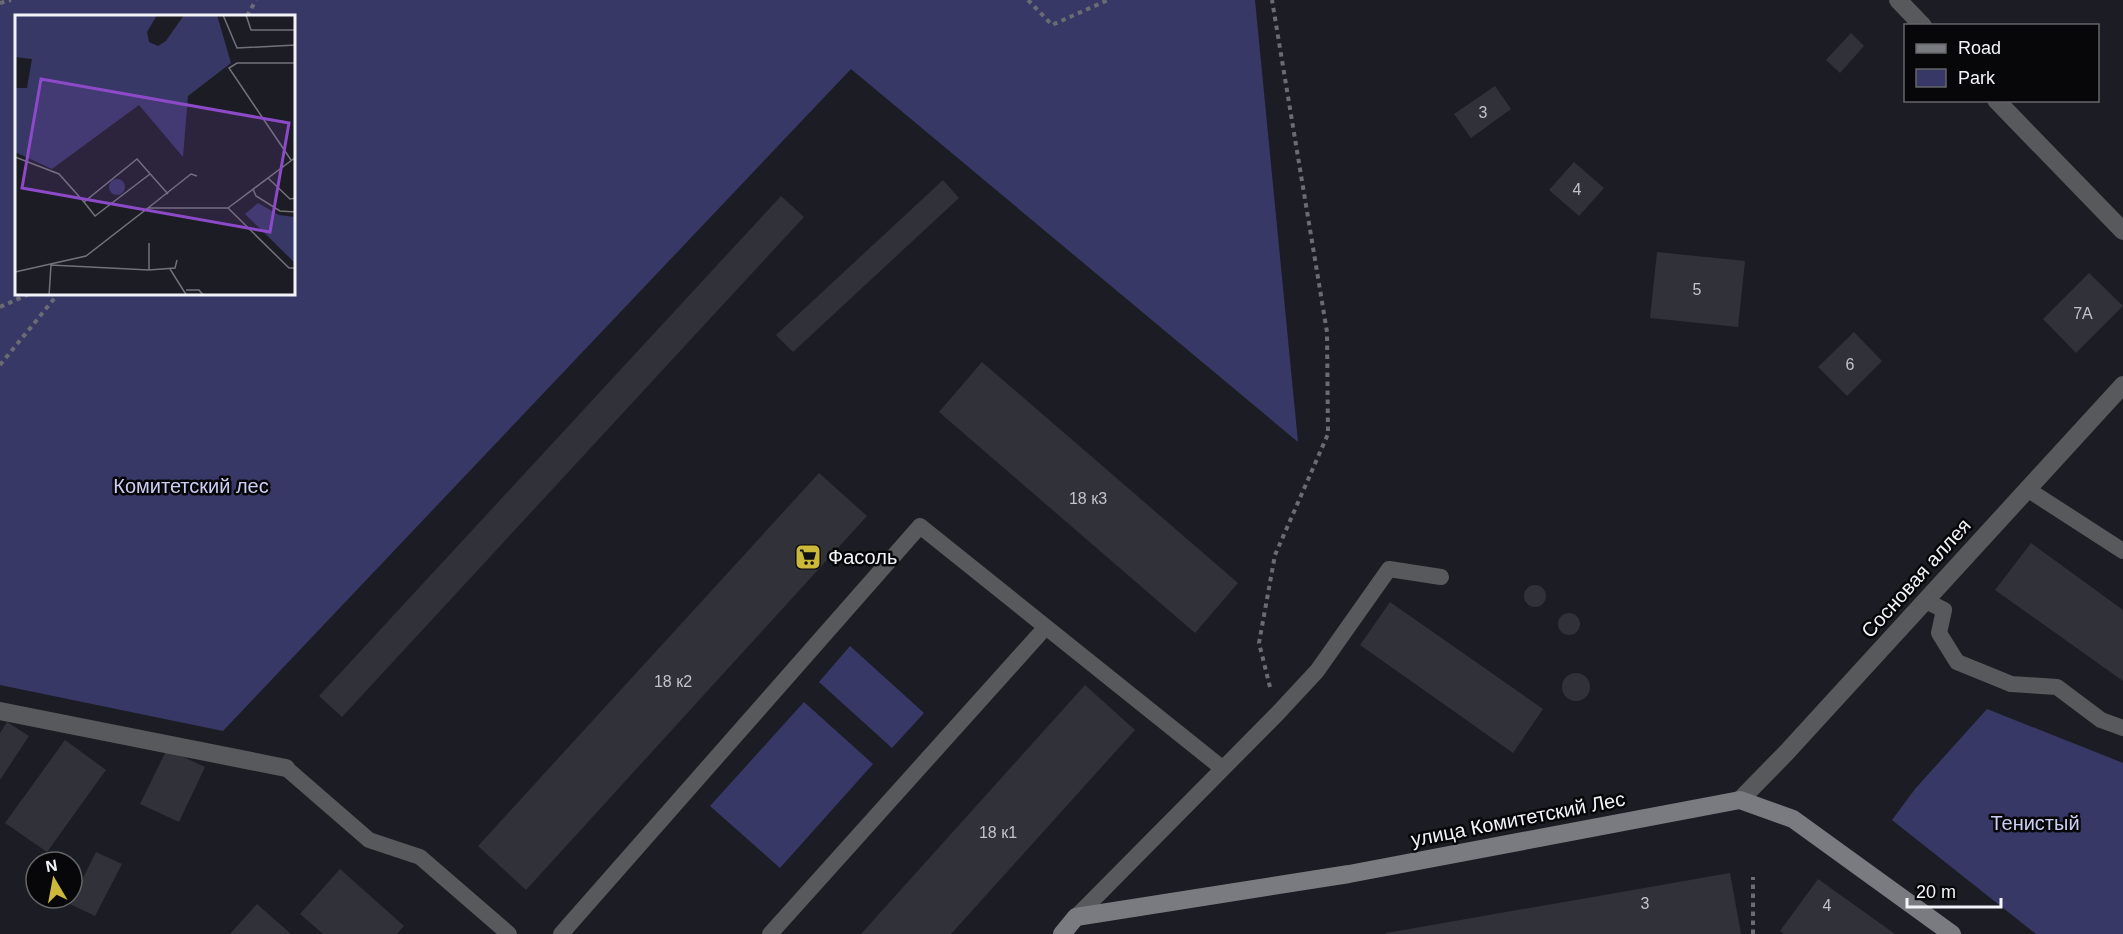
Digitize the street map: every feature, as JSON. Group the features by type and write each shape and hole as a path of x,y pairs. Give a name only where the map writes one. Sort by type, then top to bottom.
{"street":[{"path":"1898,0 1921,24"},
{"path":"1998,102 2123,231"},
{"name":"Сосновая аллея","path":"1740,800 1786,753 2123,385"},
{"path":"0,711 286,768"},
{"path":"1740,800 1793,819 1952,934"},
{"name":"улица Комитетский Лес","path":"1076,917 1349,874 1740,800"},
{"path":"1062,934 1076,917"}],"lane":[{"path":"2028,489 2123,551"},
{"path":"561,934 920,526 1222,768"},
{"path":"1076,917 1277,714 1317,670 1389,569 1441,578"},
{"path":"1926,601 1944,610 1939,633 1957,662 2011,684 2057,687 2102,720 2123,728"},
{"path":"770,934 1045,628"},
{"path":"286,768 369,840 420,857 508,934"}],"path":[{"path":"0,3 11,0"},
{"path":"248,15 256,0"},
{"path":"1028,0 1052,25 1108,0"},
{"path":"1272,0 1326,332 1328,434 1275,555 1259,643 1277,714"},
{"path":"0,307 25,296"},
{"path":"0,365 56,296"},
{"path":"1753,934 1754,877"}],"green space":[{"name":"Комитетский лес","path":"0,0 1255,0 1298,442 851,69 223,731 0,685"},
{"path":"850,646 924,713 892,748 819,682"},
{"path":"804,702 873,764 780,868 710,806"},
{"name":"Тенистый","path":"1987,709 2123,763 2123,934 2036,934 1892,820 1915,789"}],"building":[{"path":"1851,33 1864,46 1840,73 1826,60"},
{"path":"1495,86 1511,109 1471,138 1454,114"},
{"path":"1574,162 1604,188 1579,216 1549,190"},
{"path":"943,180 959,198 793,352 776,335"},
{"path":"781,196 804,217 342,717 319,696"},
{"path":"1657,252 1745,261 1738,327 1650,318"},
{"path":"2089,273 2123,306 2076,353 2043,319"},
{"path":"1854,332 1882,361 1847,396 1818,367"},
{"path":"982,362 1238,583 1195,633 939,412"},
{"path":"819,473 867,516 526,890 478,846"},
{"path":"2031,543 2123,610 2123,681 1995,590"},
{"path":"1535,585 1543,588 1546,596 1543,604 1535,607 1527,604 1524,596 1527,588"},
{"path":"1390,602 1543,709 1513,753 1360,645"},
{"path":"1569,613 1577,616 1580,624 1577,632 1569,635 1561,632 1558,624 1561,616"},
{"path":"1576,673 1586,677 1590,687 1586,697 1576,701 1566,697 1562,687 1566,677"},
{"path":"1085,685 1135,730 951,934 861,934"},
{"path":"7,722 29,736 0,780 0,733"},
{"path":"65,740 106,770 48,850 44,850 5,823"},
{"path":"167,749 205,767 179,822 140,804"},
{"path":"96,852 122,864 95,916 82,910 84,876"},
{"path":"340,869 404,926 397,934 323,934 300,914"},
{"path":"1730,873 1741,934 1386,934 1386,933"},
{"path":"1818,879 1895,934 1784,934 1780,931"},
{"path":"257,904 291,934 230,934"}],"place":[{"name":"Фасоль","path":"808,557"}]}
